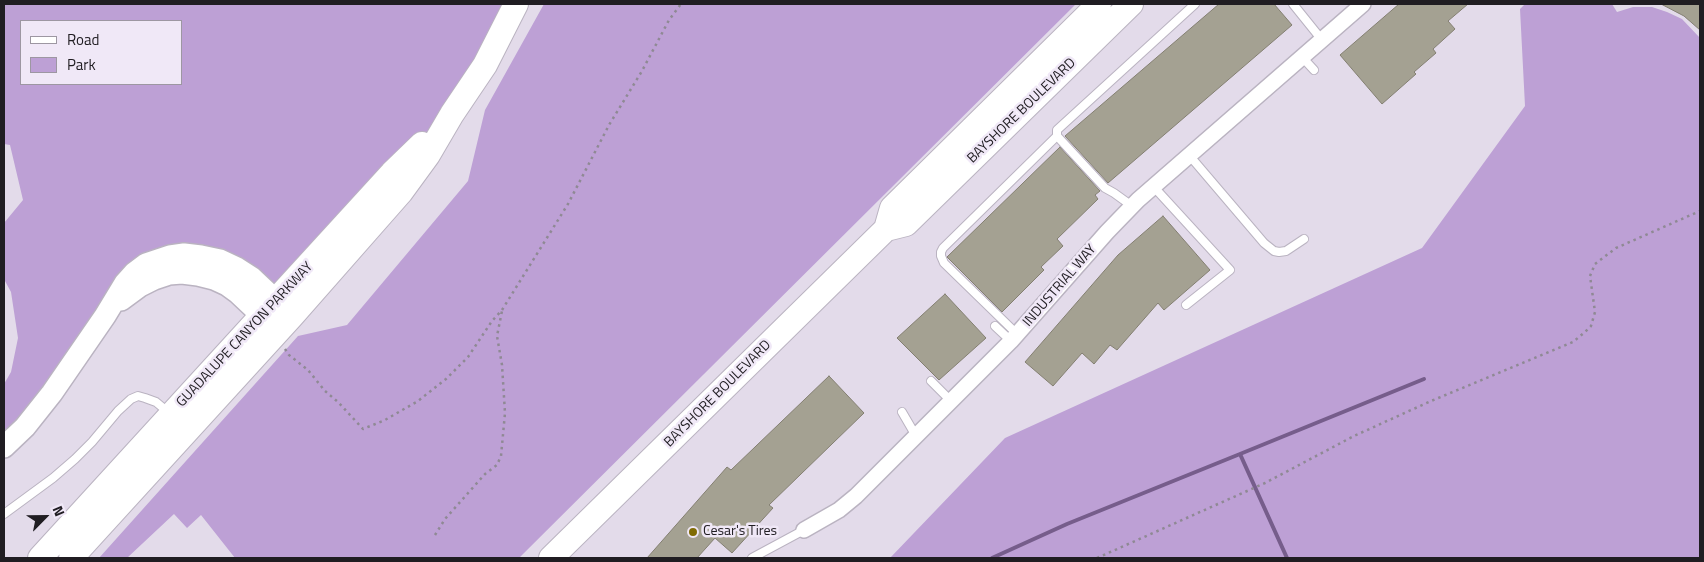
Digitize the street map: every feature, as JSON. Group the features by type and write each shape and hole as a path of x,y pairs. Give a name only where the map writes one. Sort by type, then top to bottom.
{"main road":[{"name":"GUADALUPE CANYON PARKWAY","path":"71,558 277,316 392,173 452,114 485,65 516,4"},
{"name":"BAYSHORE BOULEVARD","path":"551,558 886,229 892,208 1099,4"},
{"name":"BAYSHORE BOULEVARD","path":"886,229 906,224 1131,4"},
{"name":"GUADALUPE CANYON PARKWAY","path":"40,558 171,415 277,316"}],"street":[{"name":"INDUSTRIAL WAY","path":"804,530 840,510 856,496 1014,338 1106,232 1153,186 1363,4"},
{"path":"4,447 39,410 105,316 115,305 140,286 154,279 169,274 182,273 214,279 228,285 277,316"}],"lane":[{"path":"1014,338 944,263 941,256 943,248 1056,136 1057,130 1195,4"},
{"path":"1293,4 1322,40"},
{"path":"1302,57 1314,70"},
{"path":"1056,136 1105,188 1114,192 1132,206"},
{"path":"1189,155 1264,243 1274,251 1286,251 1304,239"},
{"path":"1153,186 1230,270 1186,304"},
{"path":"995,326 1014,338"},
{"path":"931,381 951,401"},
{"path":"4,514 53,478 75,459 131,399 138,396 151,400 171,415"},
{"path":"902,412 916,436"},
{"name":"INDUSTRIAL WAY","path":"752,558 804,530"}],"path":[{"path":"277,316 285,349 289,355 308,370 325,391 363,429 385,420 418,401 446,379 468,357 502,310 568,204 609,125 642,71 669,20 681,4"},
{"path":"1097,558 1265,484 1363,432 1431,401 1573,342 1591,326 1595,312 1590,276 1594,264 1616,248 1700,211"},
{"path":"435,535 445,520 485,474 496,465 501,456 505,412 502,365 497,336 502,310"}],"green space":[{"path":"4,4 516,4 469,90 276,301 157,259 4,447 4,384 11,372 18,338 11,292 5,281 4,223 23,200 10,145 4,144"},
{"path":"544,4 1076,4 519,558 235,558 201,515 187,528 174,514 127,558 99,558 298,336 347,325 468,181 485,110"},
{"path":"1525,4 1612,4 1617,12 1633,7 1652,7 1682,19 1700,38 1700,558 890,558 1005,438 1422,248 1525,106 1520,9"}],"building":[{"path":"1219,4 1274,4 1292,25 1108,183 1065,136"},
{"path":"1399,4 1468,4 1448,21 1455,29 1433,49 1436,53 1414,72 1416,74 1382,104 1340,55"},
{"path":"1661,4 1700,4 1700,30 1684,16"},
{"path":"1060,147 1100,191 1095,195 1098,199 1057,239 1063,246 1041,267 1044,270 1002,312 947,257"},
{"path":"1163,216 1210,270 1164,310 1158,303 1117,350 1110,345 1094,364 1082,353 1053,386 1025,362 1118,255"},
{"path":"945,294 986,338 939,380 897,338"},
{"path":"829,376 864,413 769,505 773,508 732,553 715,538 697,558 647,558 727,467 731,470"}],"waterway":[{"path":"1287,558 1240,454 1424,379"},
{"path":"992,558 1067,524 1240,454"}],"place":[{"name":"Cesar's Tires","path":"693,532"}]}
